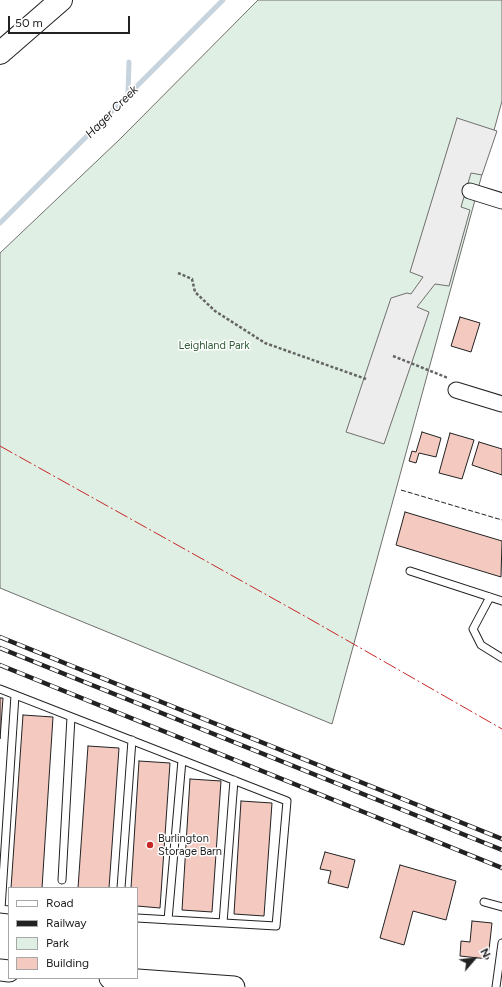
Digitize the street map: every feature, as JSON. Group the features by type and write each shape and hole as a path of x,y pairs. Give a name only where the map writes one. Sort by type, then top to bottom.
{"highway":[{"path":"0,53 60,0"}],"main road":[{"path":"124,979 234,987"}],"street":[{"path":"470,191 502,201"},
{"path":"456,390 502,404"}],"lane":[{"path":"410,571 502,601"},
{"path":"490,597 474,630 481,645 502,658"},
{"path":"0,689 287,801 276,926 138,918"},
{"path":"0,909 15,695"},
{"path":"62,880 71,717"},
{"path":"121,887 132,740"},
{"path":"168,920 182,760"},
{"path":"223,923 234,780"},
{"path":"484,902 502,907"},
{"path":"496,987 502,943"}],"path":[{"path":"178,273 192,279 195,292 215,311 264,343 366,379"},
{"path":"393,356 448,377 456,390"}],"green space":[{"name":"Leighland Park","path":"258,0 502,0 502,101 332,724 0,588 0,253 119,140"}],"shaded area":[{"path":"457,118 497,131 482,175 471,173 461,207 470,210 449,286 435,284 417,307 429,312 384,444 346,432 391,298 407,293 411,294 423,277 410,272"}],"building":[{"path":"460,317 480,323 471,352 451,346"},
{"path":"422,432 441,438 436,457 419,453 416,463 409,461 412,451 416,452"},
{"path":"450,433 474,440 462,479 439,473"},
{"path":"479,442 502,449 502,475 472,465"},
{"path":"405,512 502,541 501,577 396,545"},
{"path":"0,698 3,698 0,739"},
{"path":"23,715 53,717 42,887 11,887"},
{"path":"88,746 119,748 109,887 78,887"},
{"path":"139,761 170,763 160,908 138,906 138,887 131,887"},
{"path":"190,779 221,781 212,912 182,910"},
{"path":"241,801 272,803 264,916 234,914"},
{"path":"325,852 355,860 348,888 328,883 331,871 320,869"},
{"path":"400,865 456,881 446,920 413,911 404,945 380,938"},
{"path":"472,921 492,923 488,959 460,956 461,941 470,942"}],"waterway":[{"name":"Hager Creek","path":"0,223 223,0"},
{"path":"128,95 129,62"}],"railway":[{"path":"0,637 502,839"},
{"path":"0,648 502,850"},
{"path":"0,665 502,868"}],"fence":[{"path":"401,490 502,520"}],"power":[{"path":"0,446 308,618 502,729"}],"place":[{"name":"Burlington Storage Barn","path":"150,845"}]}
